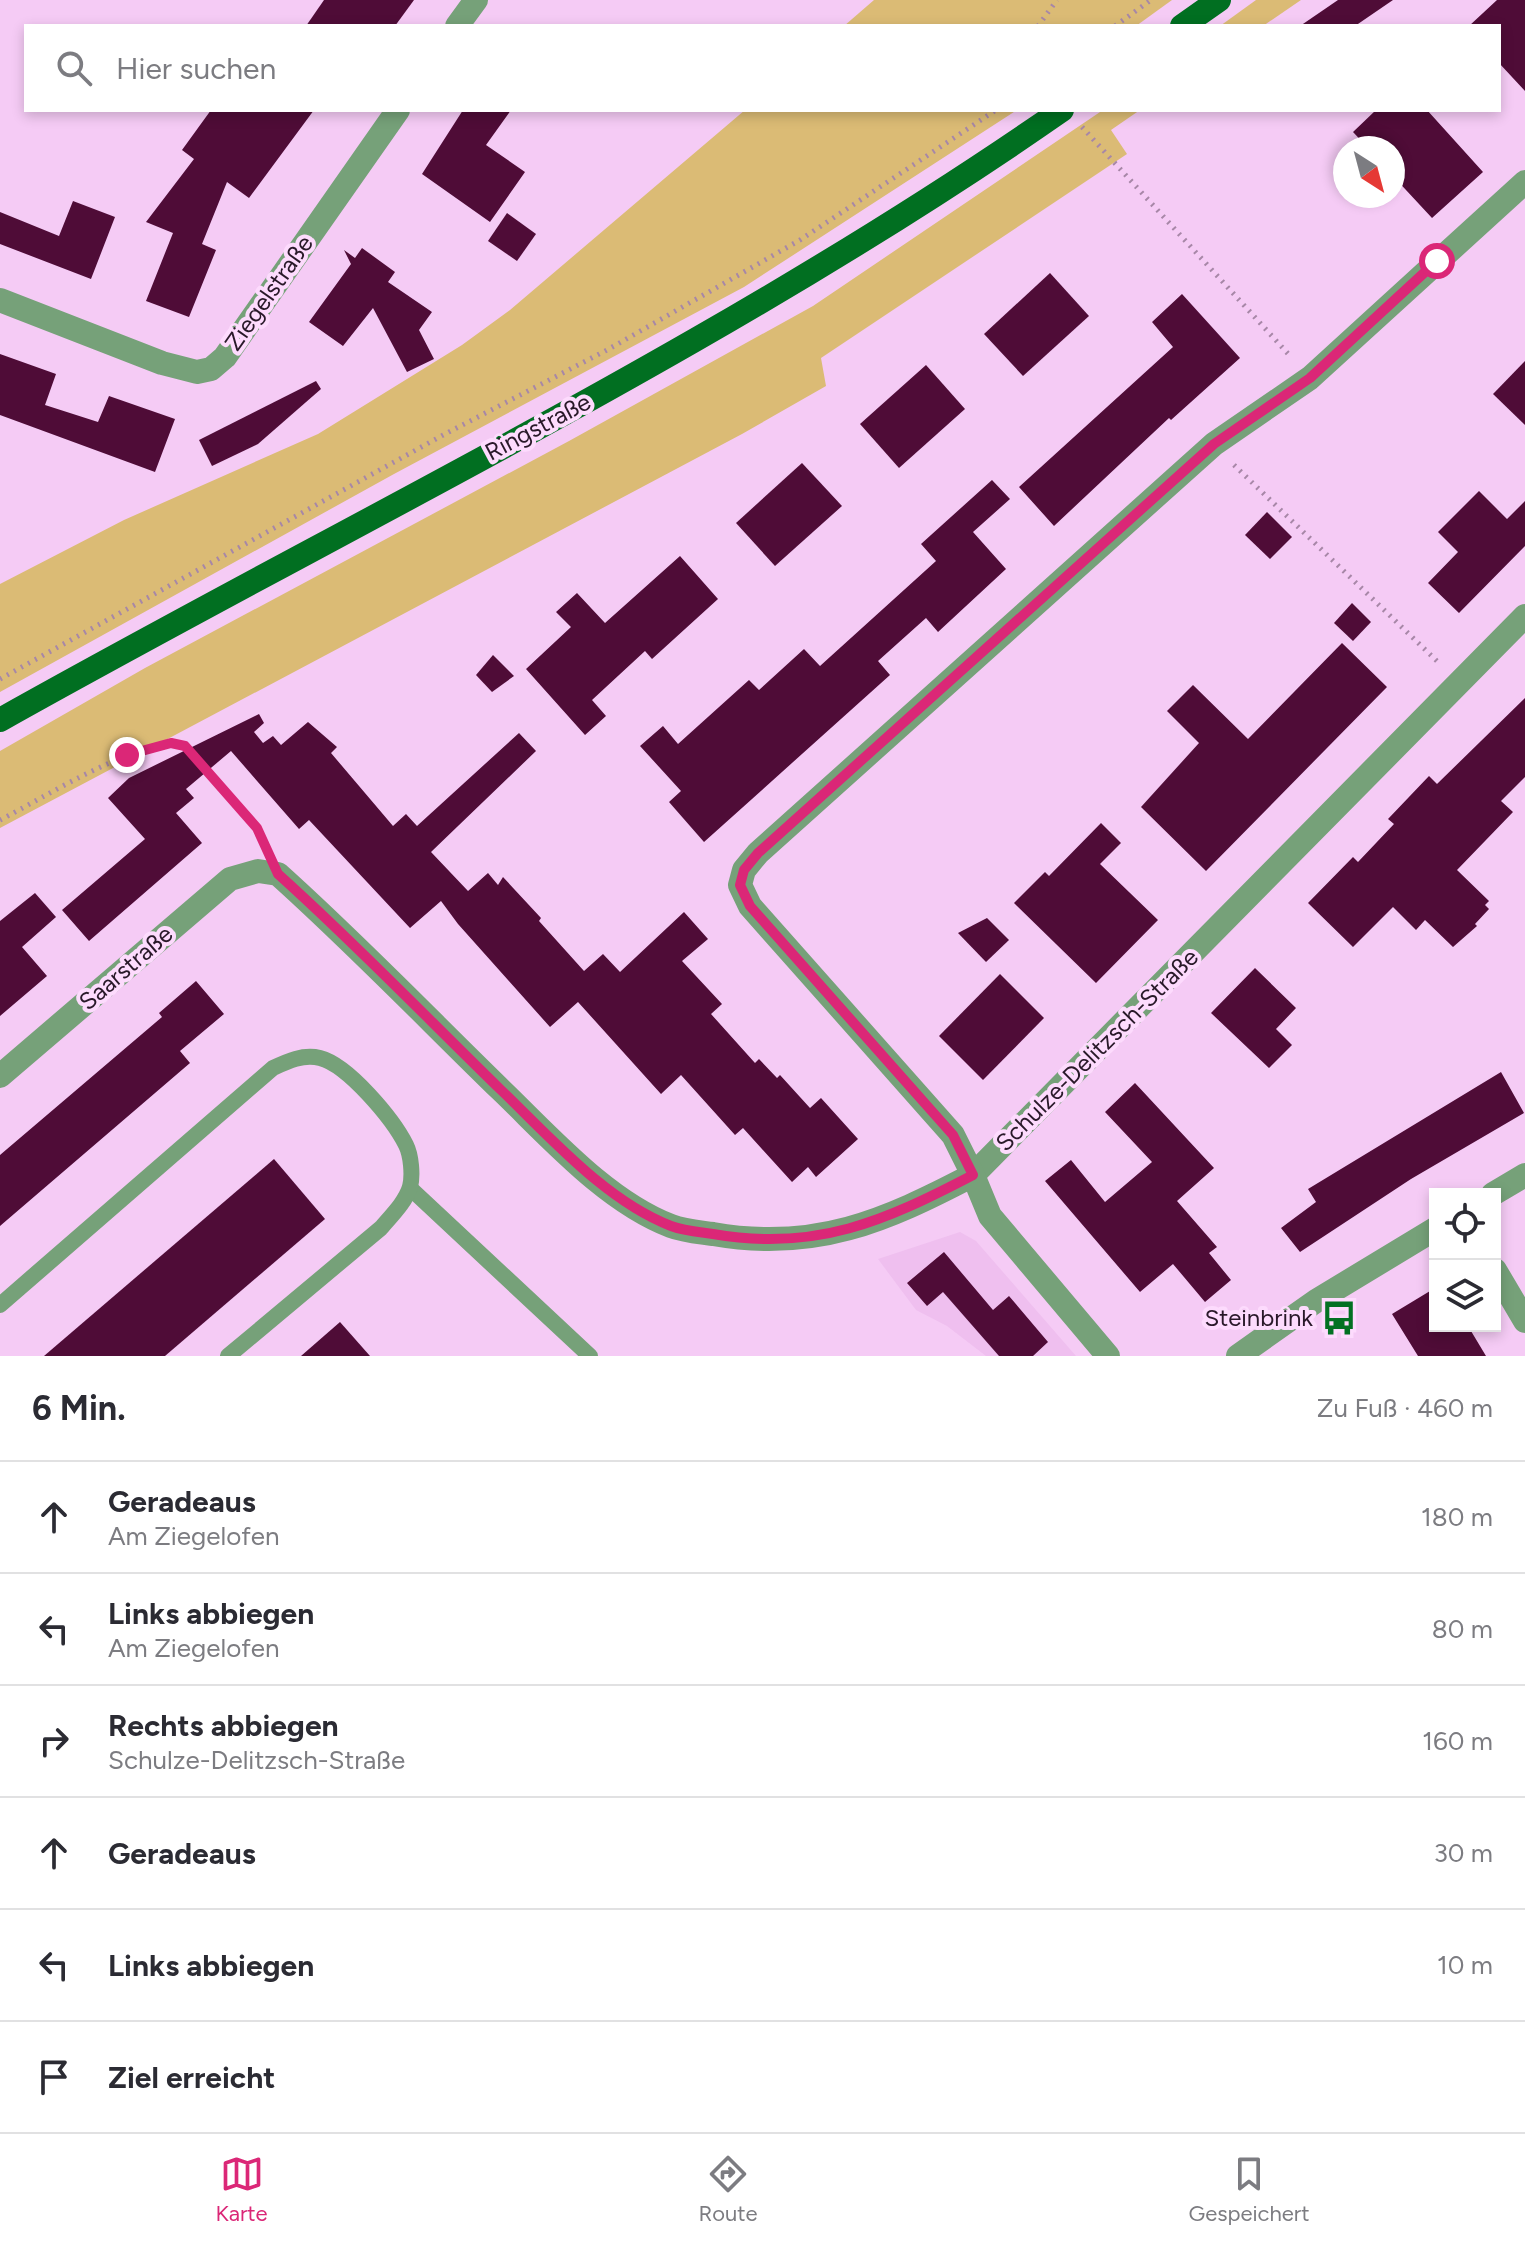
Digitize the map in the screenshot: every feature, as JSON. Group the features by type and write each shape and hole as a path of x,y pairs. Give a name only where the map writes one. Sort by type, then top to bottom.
{"main road":[{"path":"1185,24 1219,0"},
{"name":"Ringstraße","path":"0,720 671,354 853,249 972,172 1070,116"}],"street":[{"path":"458,24 476,0"},
{"name":"Ziegelstraße","path":"0,300 162,363 197,372 211,369 225,357 397,112"},
{"path":"1108,1356 990,1216 953,1135 750,906 740,885 744,870 758,853 1214,444 1310,378 1525,182"},
{"name":"Schulze-Delitzsch-Straße","path":"268,872 565,1152 634,1207 672,1227 732,1237 788,1240 836,1233 907,1210 973,1175 1525,616"},
{"name":"Saarstraße","path":"0,1076 230,879 268,872"},
{"path":"1501,1189 1525,1175"},
{"path":"1238,1356 1316,1301 1429,1233"},
{"path":"1501,1280 1525,1321"}],"lane":[{"path":"0,1305 273,1068 297,1058 317,1057 351,1075 407,1146 410,1188 381,1228 228,1356"},
{"path":"410,1188 590,1356"}],"path":[{"path":"1039,24 1057,0"},
{"path":"1118,24 1151,0"},
{"path":"0,679 445,434 607,350 800,240 993,112"},
{"path":"1070,116 1310,378"},
{"path":"1214,444 1459,683"},
{"path":"0,820 127,755 171,743 185,746 257,828 268,872"}],"shaded area":[{"path":"874,0 1172,0 1139,24 846,24"},
{"path":"1256,0 1301,0 1266,24 1223,24"},
{"path":"743,112 1014,112 744,287 394,474 0,692 0,584 124,520 318,434 462,345 510,310"},
{"path":"1100,112 1137,112 1111,130 1127,154 821,358 826,386 742,434 0,828 0,751 145,668 569,441 813,306"},
{"path":"960,1232 976,1241 1076,1356 986,1356 947,1326 916,1310 878,1259"}],"building":[{"path":"324,0 414,0 396,24 307,24"},
{"path":"1338,0 1393,0 1358,24 1303,24"},
{"path":"1497,0 1525,0 1525,91 1501,65 1501,24 1471,24"},
{"path":"210,112 313,112 249,198 227,182 202,244 216,250 189,317 146,301 173,233 146,222 194,159 182,150"},
{"path":"462,112 510,112 486,145 525,172 490,222 422,174"},
{"path":"1374,112 1429,112 1483,172 1432,218 1405,189 1405,136 1357,136 1353,132"},
{"path":"73,201 115,217 91,279 0,244 0,212 59,236"},
{"path":"507,213 536,234 517,261 488,241"},
{"path":"362,248 395,272 388,282 432,312 419,330 434,359 407,372 373,308 343,346 309,322 351,264 344,250 355,258"},
{"path":"1050,273 1089,316 1023,376 984,334"},
{"path":"1182,294 1240,358 1171,420 1169,418 1054,526 1019,487 1173,347 1152,322"},
{"path":"0,354 56,374 45,405 98,422 109,396 175,419 155,472 0,415"},
{"path":"1525,361 1525,425 1493,394"},
{"path":"926,365 965,409 899,468 860,424"},
{"path":"316,381 321,389 258,444 212,466 199,440"},
{"path":"802,463 842,506 775,566 736,523"},
{"path":"992,480 1010,499 973,532 1006,569 938,632 926,618 878,661 890,675 704,842 669,802 681,791 640,746 663,726 678,744 749,680 759,690 804,649 820,666 936,561 921,544"},
{"path":"1479,491 1507,519 1525,501 1525,546 1459,613 1428,583 1458,552 1438,532"},
{"path":"1267,512 1292,537 1270,559 1245,535"},
{"path":"680,556 718,599 652,659 645,651 592,700 606,716 585,735 526,669 571,627 556,612 577,593 605,623"},
{"path":"1352,603 1371,622 1353,641 1334,623"},
{"path":"1342,643 1387,687 1206,871 1141,807 1199,743 1167,711 1193,685 1248,739"},
{"path":"493,655 514,676 492,692 476,675"},
{"path":"1525,698 1525,777 1501,801 1513,812 1457,870 1489,901 1485,905 1489,909 1475,924 1477,926 1453,947 1425,920 1416,930 1393,907 1353,947 1308,903 1353,857 1358,862 1394,824 1388,819 1429,776 1437,784"},
{"path":"259,714 264,723 254,732 263,743 273,736 281,745 308,722 337,747 331,753 393,826 406,814 417,826 519,733 536,751 431,852 468,891 488,873 498,885 503,877 584,971 603,954 620,972 684,912 708,939 682,961 722,1004 711,1014 755,1063 759,1059 777,1078 780,1075 810,1108 821,1098 858,1139 816,1177 808,1167 792,1182 743,1128 735,1135 681,1075 661,1094 578,1002 550,1027 441,901 410,928 309,820 299,829 231,751 186,789 194,798 176,813 202,843 89,941 62,910 145,839 108,798 129,778"},
{"path":"1101,823 1121,843 1100,864 1158,920 1096,983 1014,903 1045,872 1049,876"},
{"path":"35,893 56,917 22,947 47,976 0,1016 0,921"},
{"path":"987,918 1009,940 986,962 958,933"},
{"path":"1255,968 1296,1008 1276,1029 1292,1045 1269,1068 1211,1013"},
{"path":"1000,974 1044,1018 983,1080 939,1036"},
{"path":"196,981 224,1014 180,1051 190,1063 0,1226 0,1155 162,1017 159,1013"},
{"path":"1501,1072 1524,1113 1411,1179 1300,1252 1281,1228 1316,1202 1308,1189"},
{"path":"1135,1083 1214,1168 1177,1201 1217,1247 1209,1253 1231,1280 1205,1302 1173,1264 1140,1292 1045,1181 1071,1160 1105,1202 1152,1162 1105,1112"},
{"path":"274,1159 325,1219 165,1356 44,1356"},
{"path":"944,1252 993,1310 1009,1296 1048,1342 1033,1356 999,1356 943,1292 927,1306 907,1283"},
{"path":"1429,1292 1429,1332 1472,1332 1486,1356 1418,1356 1392,1314"},
{"path":"340,1322 370,1356 301,1356"}],"place":[{"name":"Steinbrink","path":"1339,1318"}],"route":[{"path":"127,755 171,743 185,746 257,828 278,874 565,1152 634,1207 672,1227 732,1237 788,1240 836,1233 907,1210 973,1175 953,1135 750,906 740,885 744,870 758,853 1214,444 1310,378 1437,261"}]}
